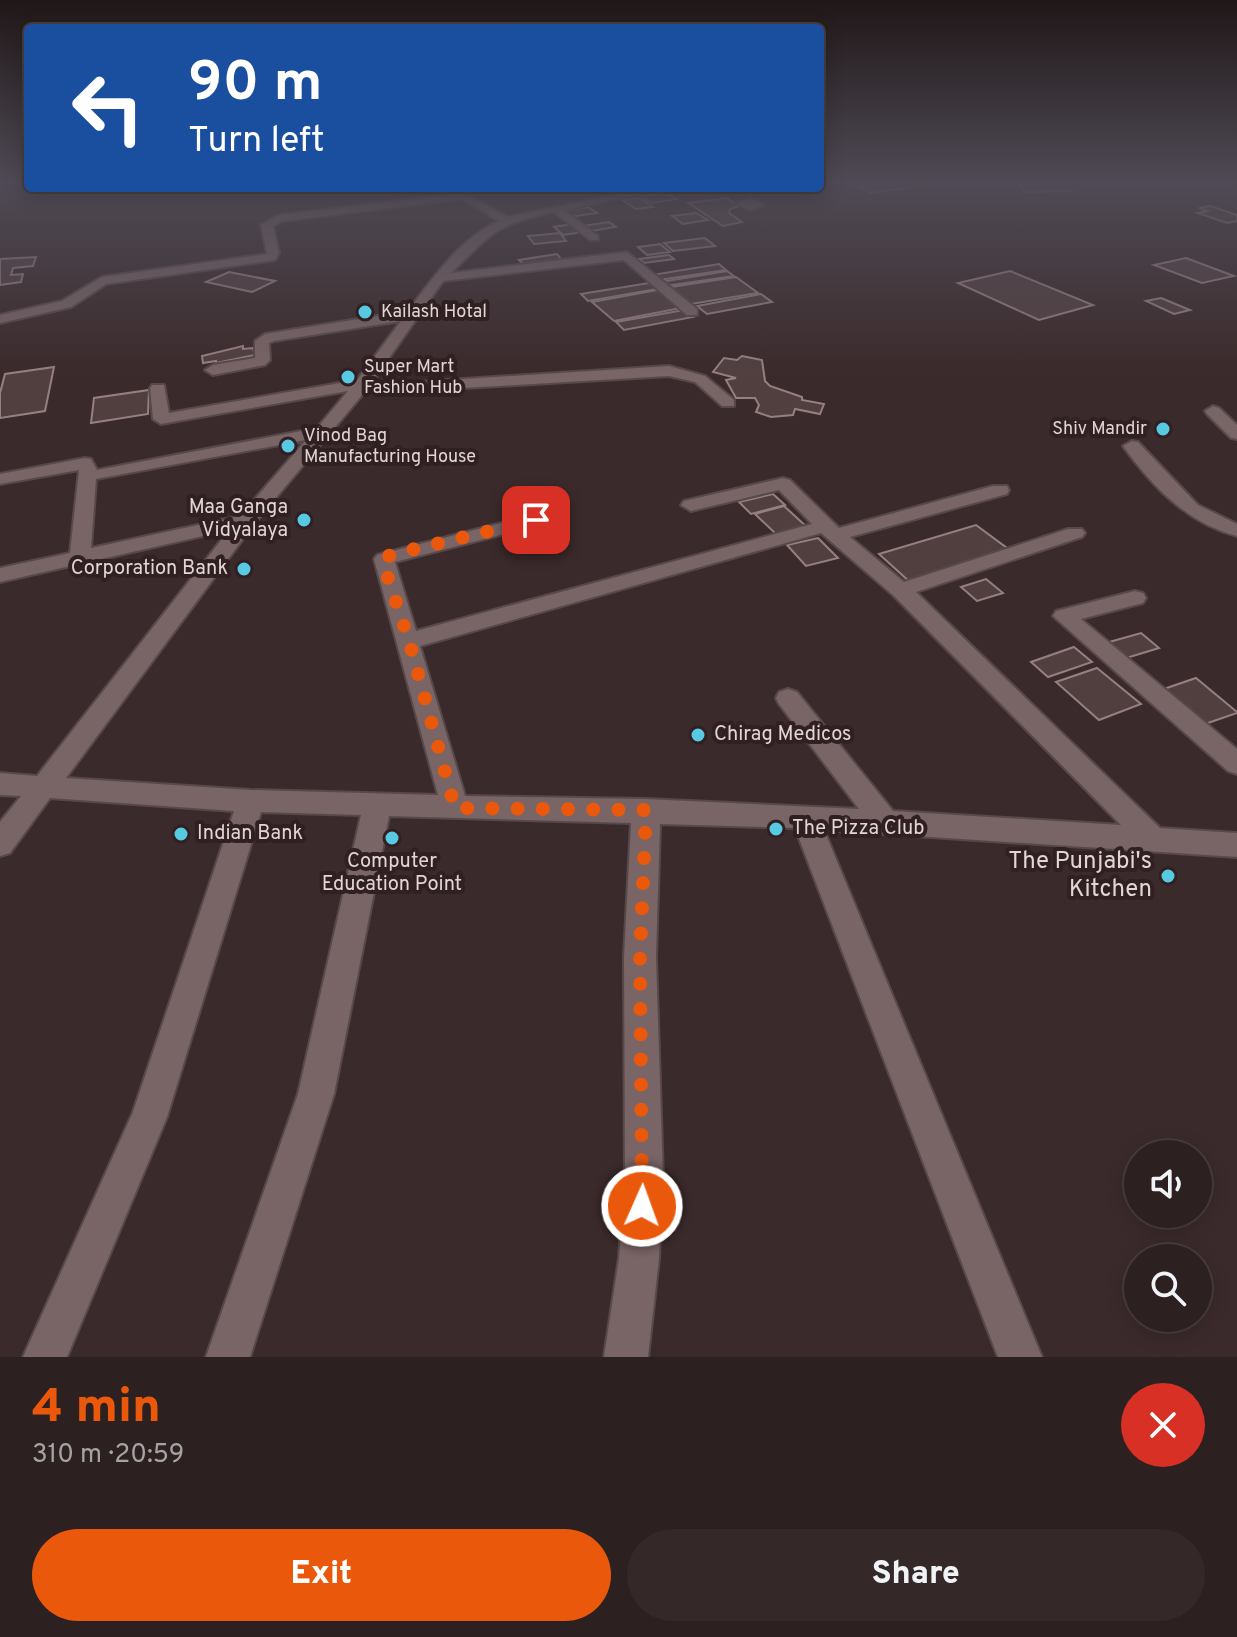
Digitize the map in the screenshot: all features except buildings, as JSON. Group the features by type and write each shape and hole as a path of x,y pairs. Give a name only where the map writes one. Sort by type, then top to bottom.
{"street":[{"path":"0,319 58,307 102,281 271,257 272,246"},
{"path":"0,844 247,520 326,431 439,278 471,246"},
{"path":"439,278 627,256 692,312"},
{"path":"213,370 260,362 263,360 262,341 270,337 411,315"},
{"path":"158,388 161,419 360,387 658,371 700,379 728,403"},
{"path":"1213,411 1237,434"},
{"path":"100,475 326,431"},
{"path":"1132,446 1192,512 1210,523 1237,530"},
{"path":"0,479 85,463 88,467 80,558"},
{"path":"691,505 783,484 830,530 901,590 1155,841"},
{"path":"409,641 830,530 1000,490"},
{"path":"0,575 247,520"},
{"path":"455,808 384,559 536,520"},
{"path":"901,590 1075,533"},
{"path":"1135,598 1064,616 1237,764"},
{"path":"788,698 884,821"},
{"path":"0,784 251,801 646,810 805,817 1237,845"},
{"path":"45,1357 149,1117 251,801"},
{"path":"228,1357 316,1094 377,805"},
{"path":"626,1357 639,1258 644,1180 640,957 646,810"},
{"path":"805,817 1020,1357"}],"place":[{"name":"Kailash Hotal","path":"365,312"},
{"name":"Super Mart Fashion Hub","path":"348,377"},
{"name":"Shiv Mandir","path":"1163,429"},
{"name":"Vinod Bag Manufacturing House","path":"288,446"},
{"name":"Maa Ganga Vidyalaya","path":"304,520"},
{"name":"Corporation Bank","path":"244,569"},
{"name":"Chirag Medicos","path":"698,735"},
{"name":"The Pizza Club","path":"776,829"},
{"name":"Indian Bank","path":"181,834"},
{"name":"Computer Education Point","path":"392,838"},
{"name":"The Punjabi's Kitchen","path":"1168,876"}],"route":[{"path":"536,520 390,555 383,563 409,641 455,808 646,810 640,957 642,1206"}]}
